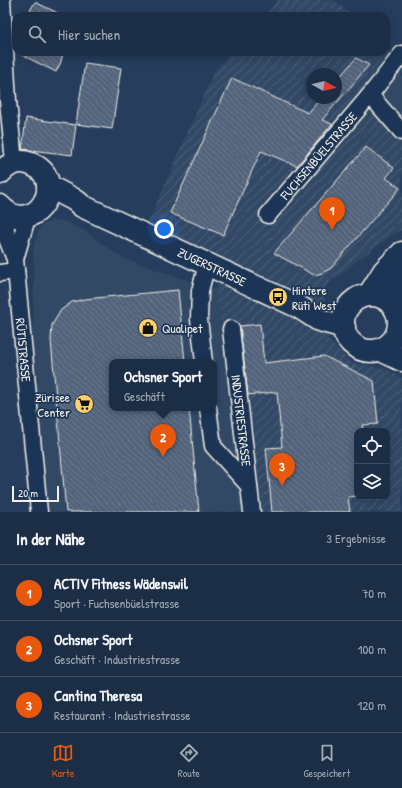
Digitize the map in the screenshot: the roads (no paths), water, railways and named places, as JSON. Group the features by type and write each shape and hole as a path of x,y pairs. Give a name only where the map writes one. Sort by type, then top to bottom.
{"main road":[{"path":"6,166 25,162 41,170 46,177 40,203"},
{"name":"ZUGERSTRASSE","path":"2,208 12,215 20,216 40,203 75,200 82,206 298,307 322,307 346,318"},
{"path":"369,295 384,271 401,255"},
{"path":"392,304 401,255"},
{"path":"369,295 382,297 392,304 398,315 400,336 380,350 370,351 355,346 348,338 346,318 352,303 363,296 369,295"},
{"path":"380,350 402,360"}],"street":[{"path":"2,0 8,101 13,152 6,166"},
{"name":"FUCHSENBÜELSTRASSE","path":"268,215 370,95 402,54"},
{"path":"370,95 402,132"},
{"name":"RÜTISTRASSE","path":"15,265 40,203"},
{"name":"RÜTISTRASSE","path":"2,208 7,239 15,265 39,512"},
{"path":"204,359 199,319 200,291 207,264"},
{"path":"0,272 15,265"},
{"name":"INDUSTRIESTRASSE","path":"231,329 252,512"},
{"path":"208,411 212,446 249,486"}],"place":[{"name":"ACTIV Fitness Wädenswil","path":"332,230"},
{"name":"Hintere Rüti West","path":"278,297"},
{"name":"Qualipet","path":"148,328"},
{"name":"Zürisee Center","path":"84,404"},
{"name":"Ochsner Sport","path":"163,457"},
{"name":"Cantina Theresa","path":"282,486"}]}
